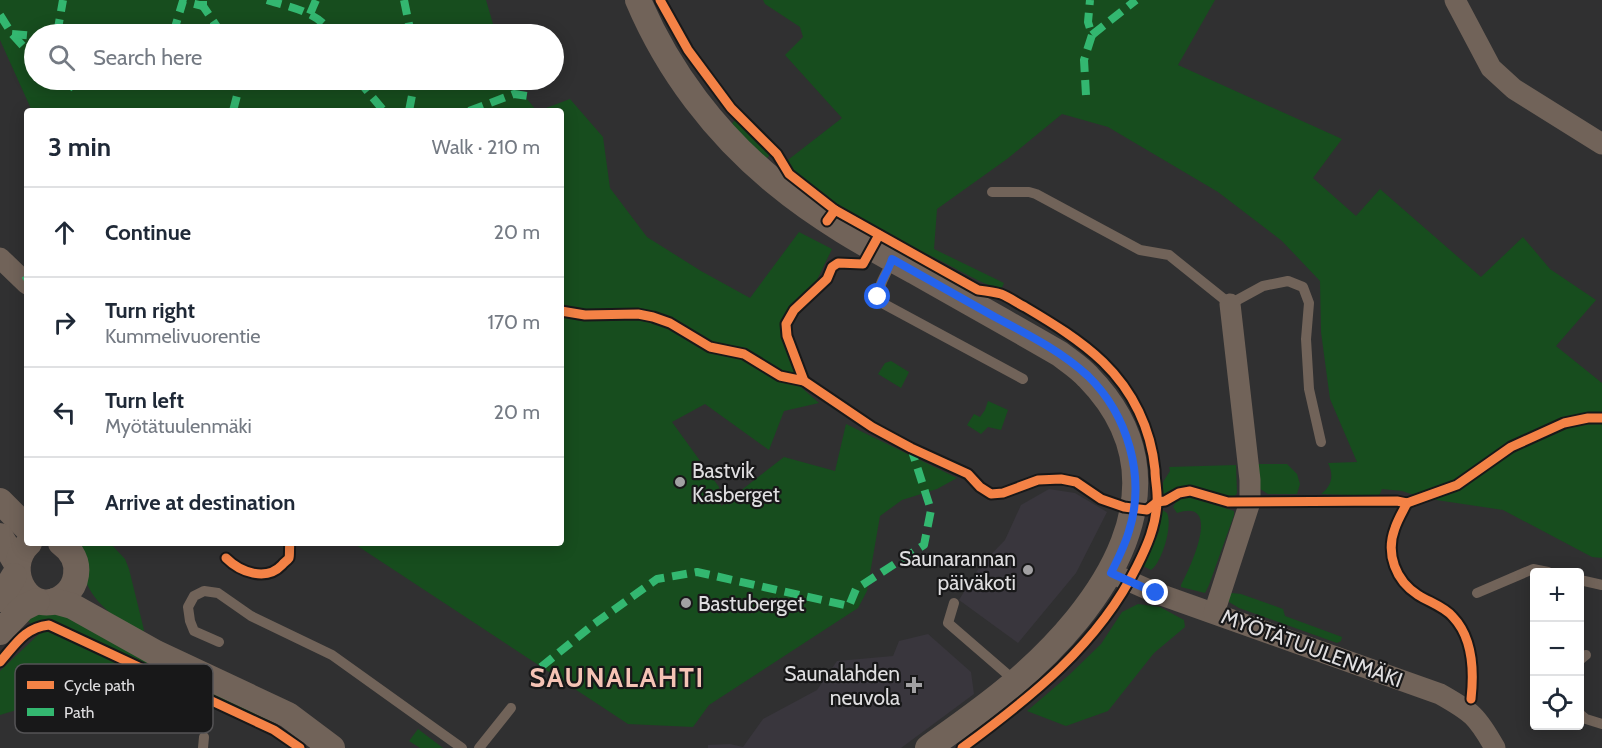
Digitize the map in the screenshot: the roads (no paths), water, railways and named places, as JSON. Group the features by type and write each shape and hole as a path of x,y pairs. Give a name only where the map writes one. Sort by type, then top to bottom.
{"street":[{"path":"638,0 672,68 702,109 740,151 776,183 828,221 1060,354 1088,376 1105,397 1121,422 1128,440 1136,482 1136,499 1130,529 1111,573 1097,595 1073,626 1013,684 928,748"},
{"path":"1455,0 1491,68 1514,89 1602,144"},
{"path":"0,258 24,281"},
{"path":"1214,613 1250,502 1250,480 1230,304"},
{"path":"0,501 24,525"},
{"path":"0,536 19,560 19,589 30,598 72,606 179,664"},
{"path":"66,546 75,561 76,576 88,600 115,629"},
{"path":"0,599 19,560"},
{"name":"MYÖTÄTUULENMÄKI","path":"1111,573 1156,593 1440,694 1467,709 1480,722 1495,748"},
{"path":"0,632 23,608 66,594 76,576"},
{"path":"213,680 288,715 332,748"}],"lane":[{"path":"992,192 1036,194 1140,250 1169,255 1230,304 1263,286 1288,281 1304,287 1309,303 1306,339 1309,388 1322,442"},
{"path":"892,259 889,270 878,288 878,297 884,304 1023,379"},
{"path":"1477,593 1530,570"},
{"path":"1584,581 1602,585"},
{"path":"219,642 194,631 190,621 188,607 194,596 204,591 218,592 251,616 332,655 462,748"},
{"path":"954,603 948,623 1007,674 1013,684"},
{"path":"479,748 511,708"},
{"path":"1584,717 1602,724"}],"place":[{"name":"Bastvik Kasberget","path":"680,482"},
{"name":"Saunarannan päiväkoti","path":"1028,570"},
{"name":"Bastuberget","path":"686,603"},
{"name":"Saunalahden neuvola","path":"914,685"}],"district":[{"name":"SAUNALAHTI","path":"617,677"}]}
